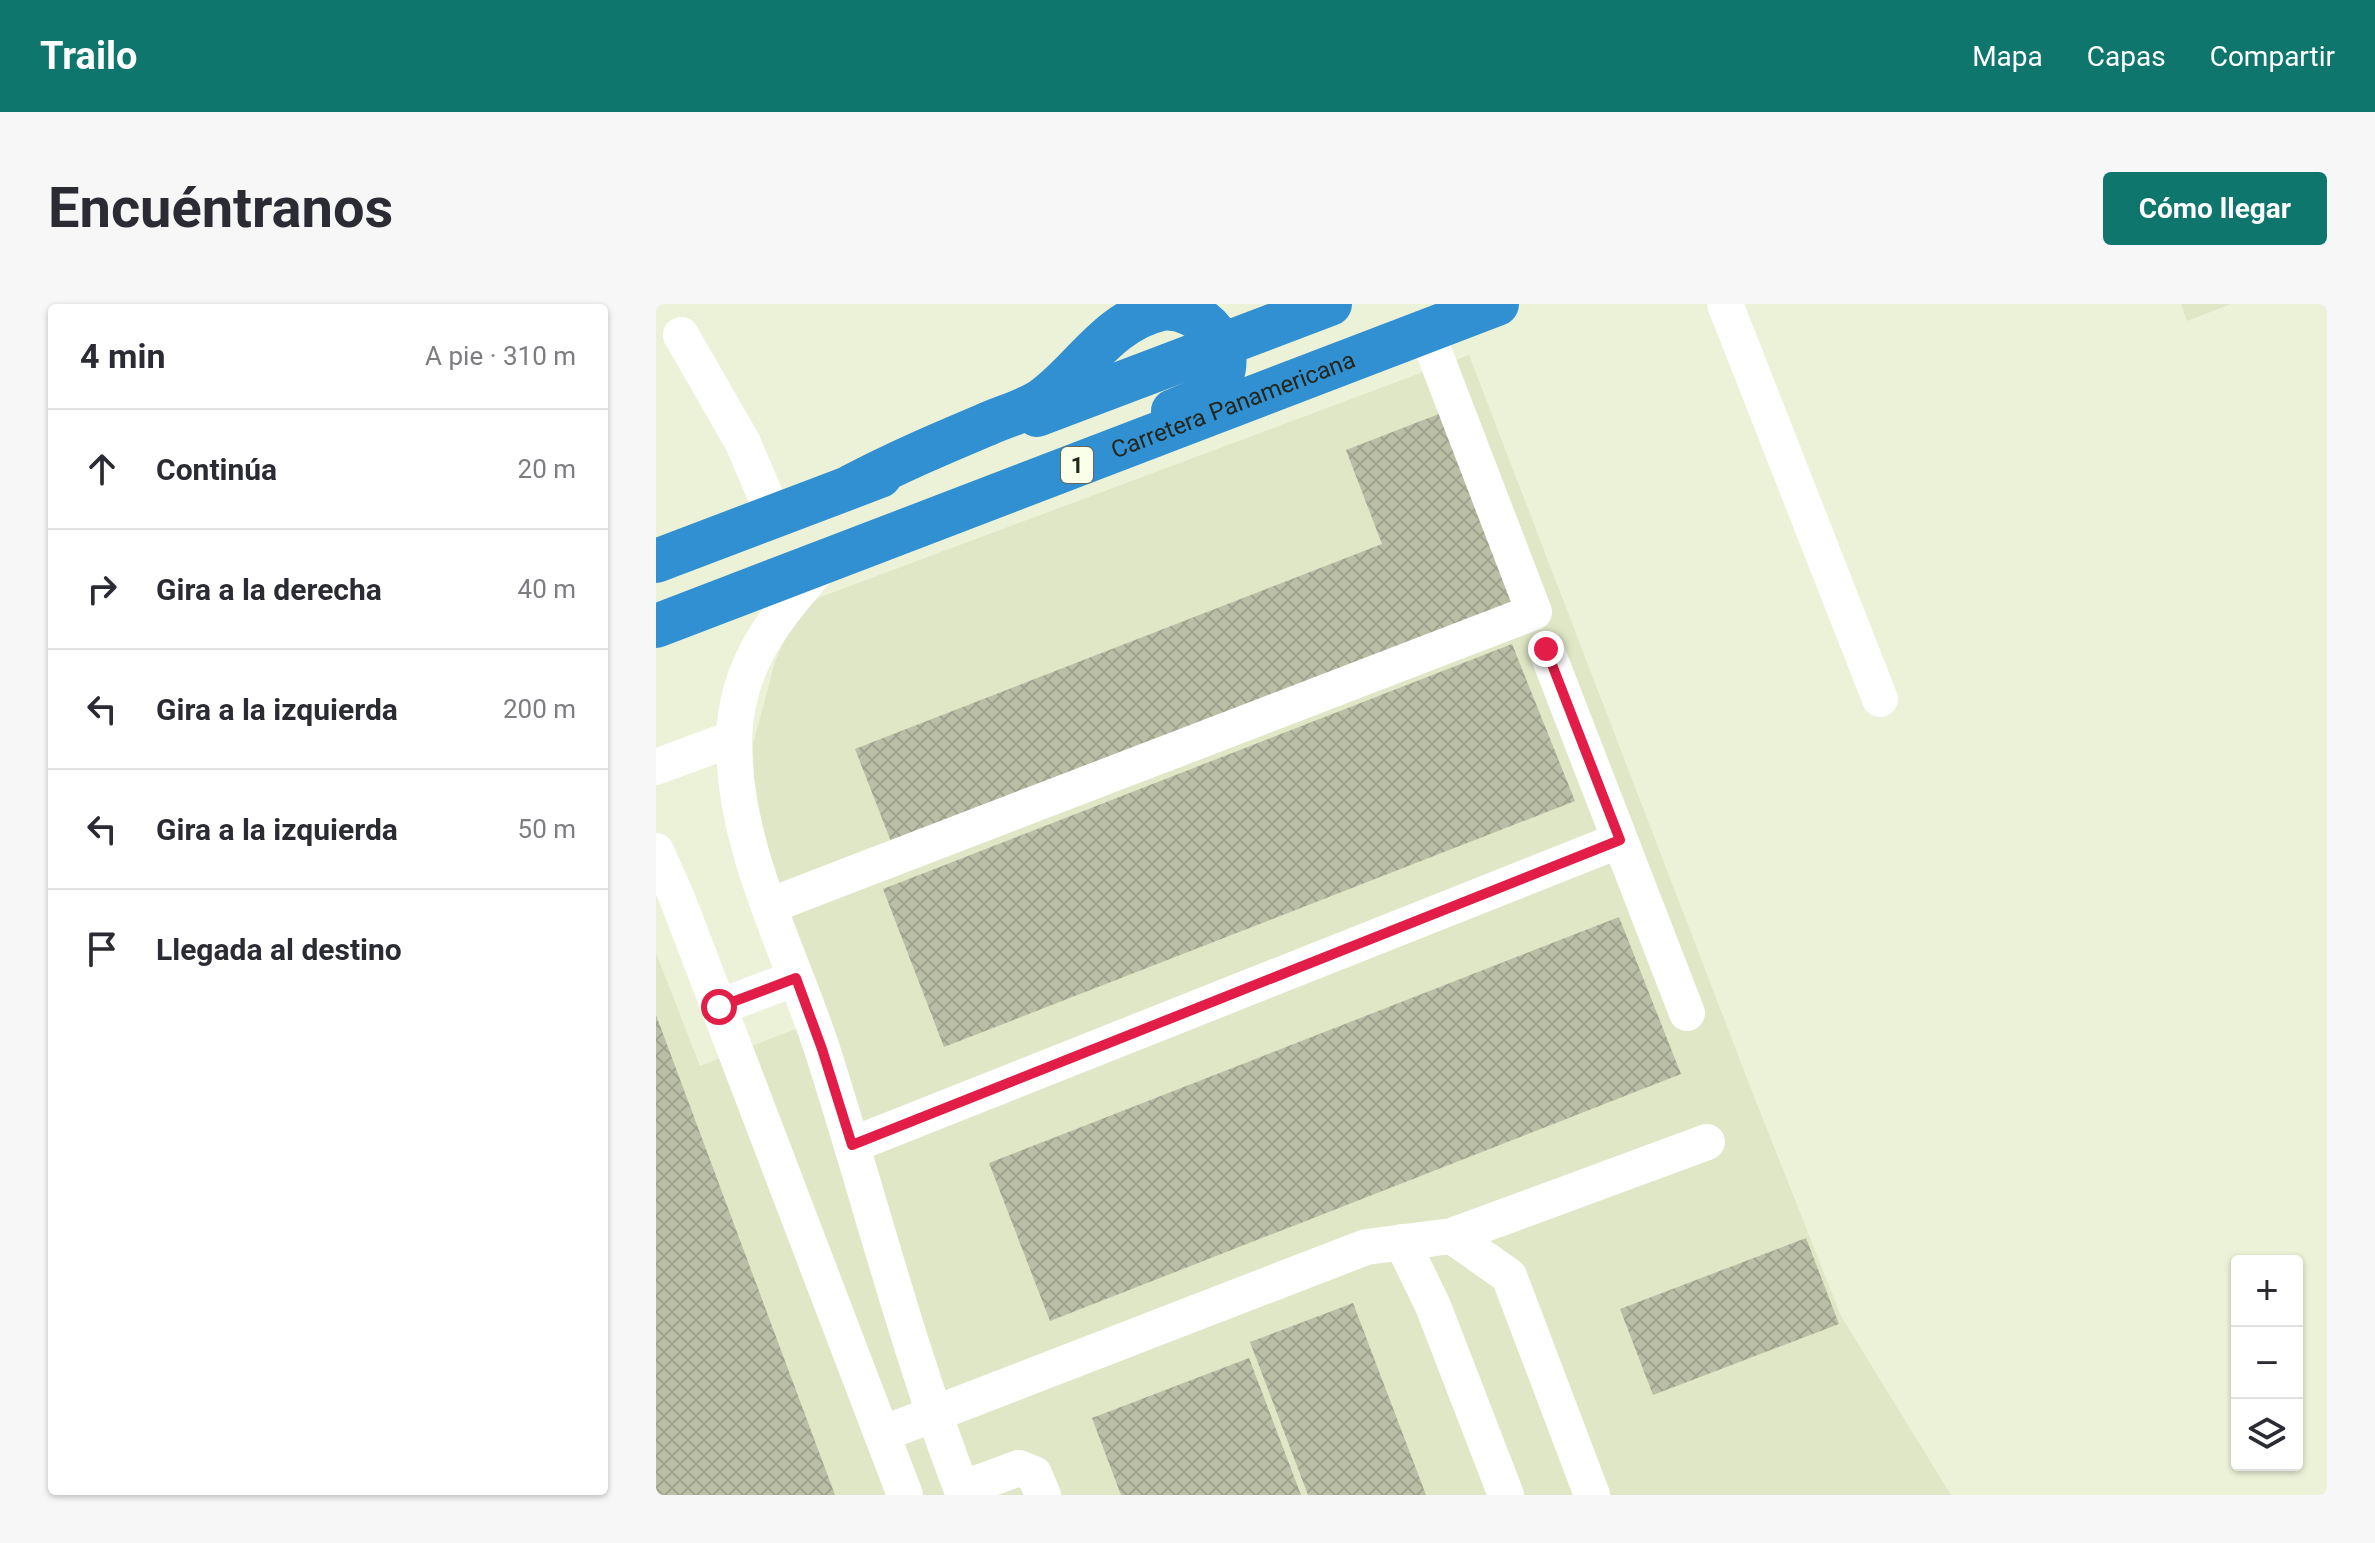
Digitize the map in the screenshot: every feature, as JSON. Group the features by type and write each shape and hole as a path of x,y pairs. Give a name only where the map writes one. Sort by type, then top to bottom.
{"highway":[{"path":"1221,345 1330,304"},
{"name":"Carretera Panamericana","path":"656,626 1497,304"},
{"path":"656,561 852,486 898,462 1045,399 1109,336 1138,318 1162,309 1188,310 1207,321 1219,337 1224,368 1215,387 1193,403 1026,473 983,501"}],"lane":[{"path":"1725,304 1880,699"},
{"path":"769,906 1534,612 1426,331"},
{"path":"681,335 743,443 774,516"},
{"path":"825,561 776,617 750,662 734,738 737,784 746,834 822,1049 909,1334 963,1492 1019,1468 1034,1474 1043,1495"},
{"path":"1546,649 1687,1013"},
{"path":"656,767 734,738"},
{"path":"852,1145 1620,840"},
{"path":"656,851 719,1007 905,1495"},
{"path":"719,1007 796,978"},
{"path":"882,1434 1366,1247 1452,1236 1707,1142"},
{"path":"1452,1236 1509,1276 1592,1495"},
{"path":"1402,1242 1433,1306 1506,1495"}],"shaded area":[{"path":"2181,304 2231,304 2187,321"},
{"path":"1469,355 1841,1316 1951,1495 656,1495 656,953 700,1066 829,1016 755,820 753,744 775,662 792,623 818,598"}],"building":[{"path":"1444,412 1517,602 892,844 855,749 1382,544 1346,450"},
{"path":"1512,644 1575,801 944,1047 883,889"},
{"path":"1619,917 1681,1074 1050,1321 989,1163"},
{"path":"656,1015 835,1495 656,1495"},
{"path":"1806,1238 1839,1324 1653,1395 1620,1309"},
{"path":"1353,1303 1426,1495 1308,1495 1250,1342"},
{"path":"1249,1358 1301,1495 1121,1495 1092,1418"}],"route":[{"path":"719,1007 796,978 852,1145 1620,840 1546,649"}]}
